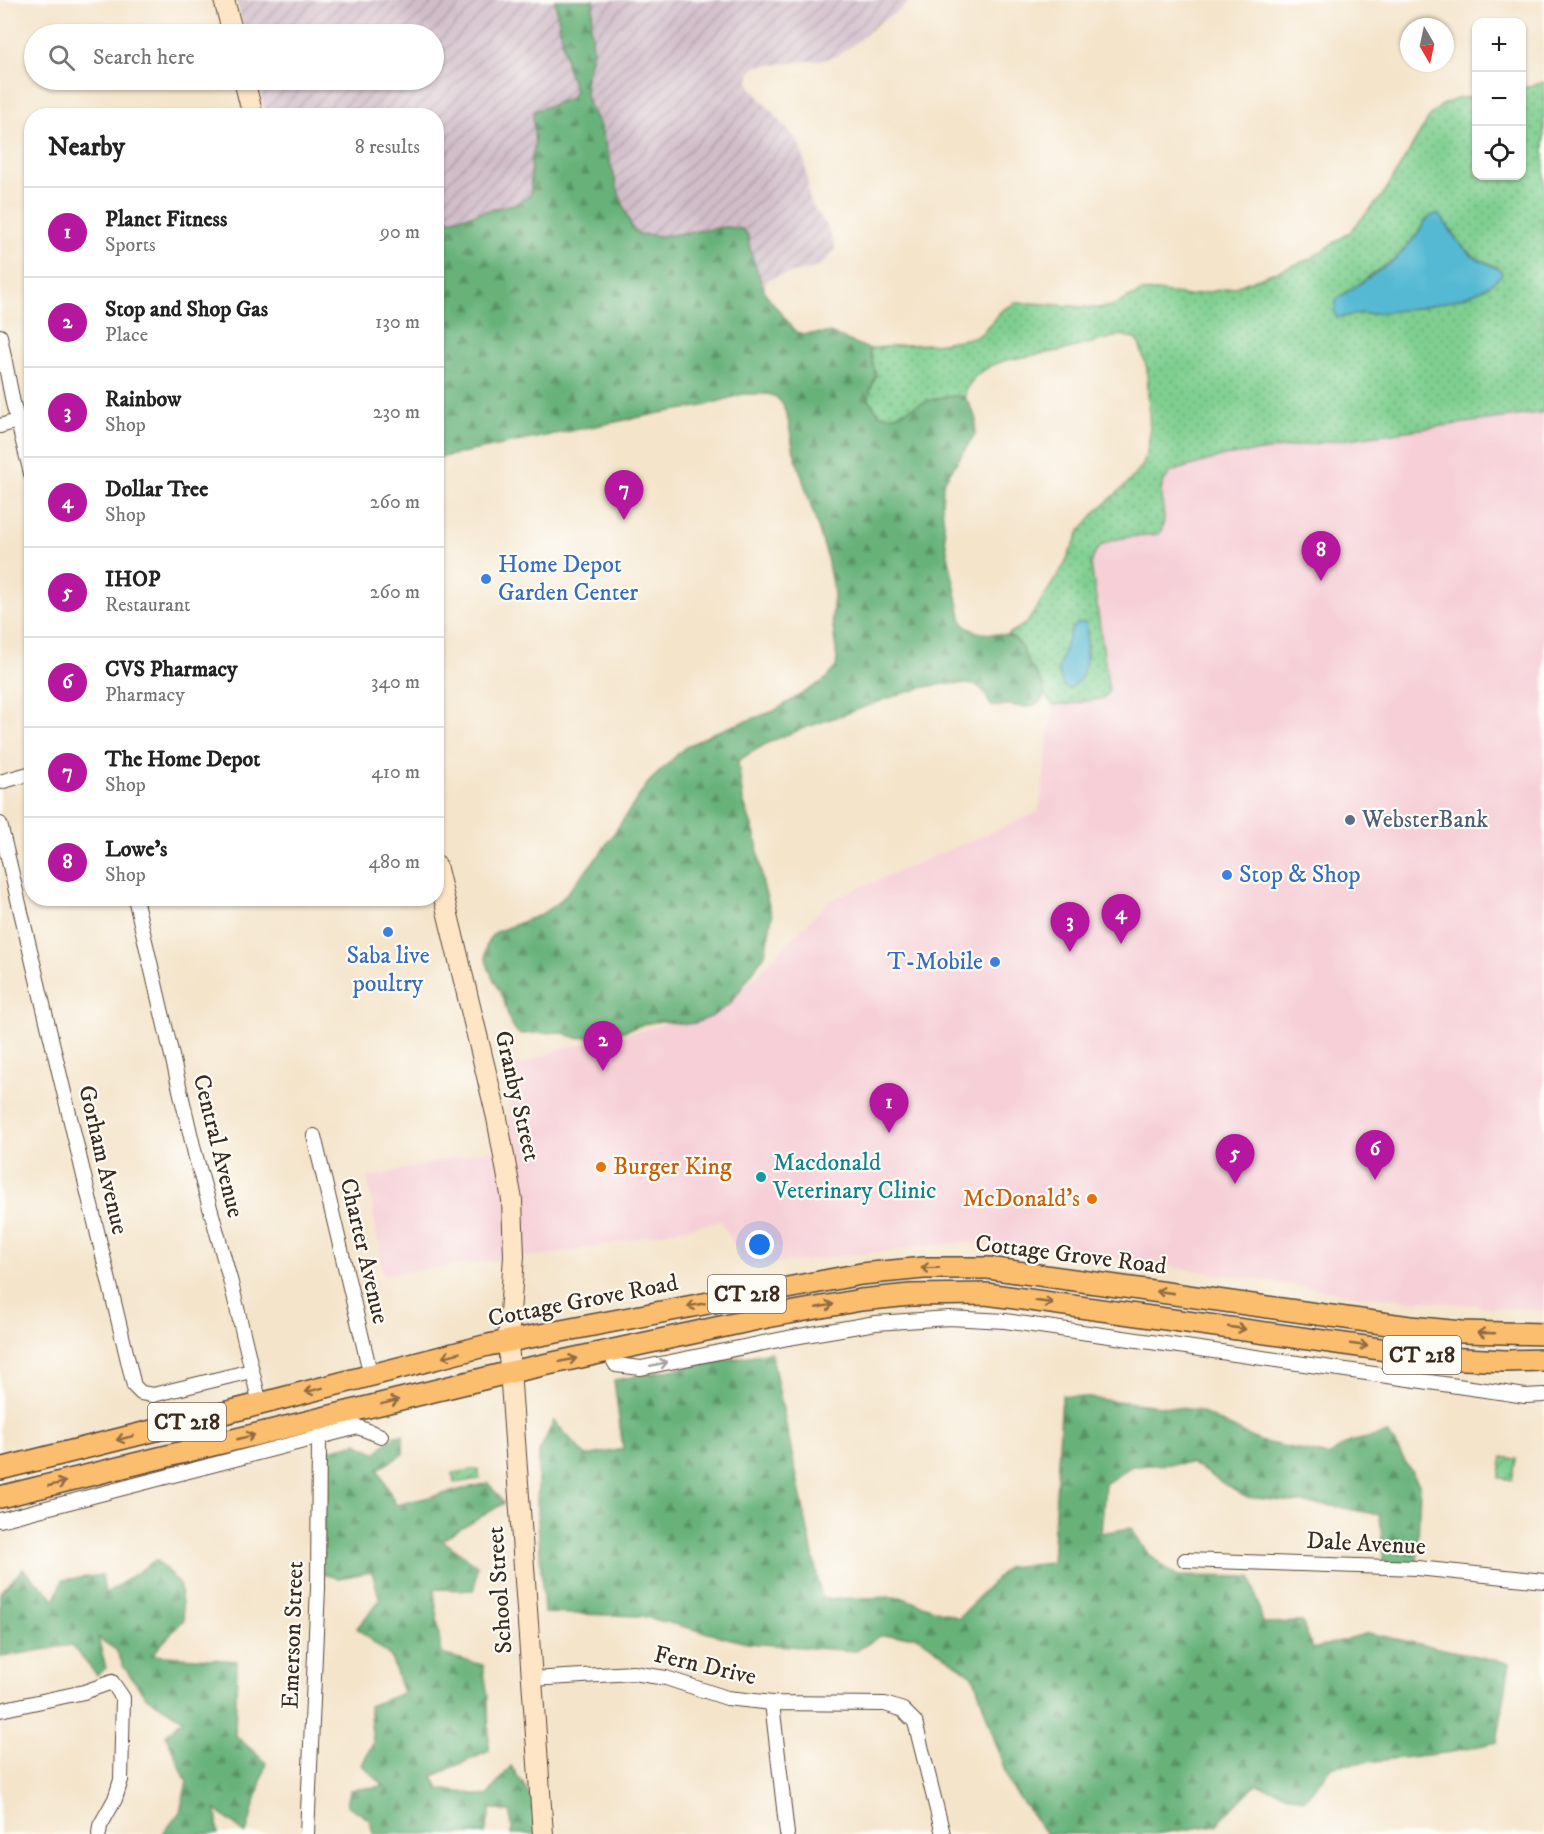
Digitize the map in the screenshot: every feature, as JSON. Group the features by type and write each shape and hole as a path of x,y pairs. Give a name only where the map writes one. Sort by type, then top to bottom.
{"main road":[{"path":"224,0 230,24"},
{"path":"246,90 251,108"},
{"name":"Granby Street","path":"444,898 497,1118 511,1191 514,1235 508,1342"},
{"name":"Cottage Grove Road","path":"0,1469 488,1345 775,1289 861,1274 924,1268 988,1268 1410,1327 1462,1332 1544,1334"},
{"path":"986,1294 988,1268"},
{"name":"Cottage Grove Road","path":"0,1497 511,1372 767,1317 861,1300 910,1295 986,1294 1453,1359 1544,1360"},
{"path":"1301,1337 1306,1311"},
{"name":"School Street","path":"508,1342 543,1834"}],"street":[{"path":"0,336 24,447"},
{"path":"0,426 17,421"},
{"path":"0,782 24,775"},
{"name":"Gorham Avenue","path":"0,824 134,1386 141,1393 153,1395 251,1371"},
{"name":"Central Avenue","path":"137,906 195,1154 260,1404"},
{"name":"Charter Avenue","path":"314,1136 370,1376"},
{"path":"1119,1338 1123,1312"},
{"path":"767,1317 772,1341"},
{"path":"609,1352 616,1365 641,1368 772,1341 876,1323 950,1318 1005,1321 1526,1396 1544,1395"},
{"path":"0,1520 358,1427 381,1436"},
{"name":"Emerson Street","path":"307,1834 318,1588 319,1436"},
{"name":"Dale Avenue","path":"1185,1560 1417,1568 1544,1581"},
{"name":"Fern Drive","path":"532,1679 633,1672 666,1678 727,1698 772,1703 787,1834"},
{"path":"0,1710 84,1692 112,1682 123,1698 120,1780 115,1799 100,1826 99,1834"},
{"path":"772,1703 885,1704 903,1710 915,1722 943,1834"}],"shaded area":[{"path":"236,0 555,0 567,67 575,91 571,98 533,119 535,143 531,160 531,194 518,203 444,221 444,108 264,108 260,90 444,90 444,24 242,24"},
{"path":"594,0 912,0 836,56 821,60 757,66 751,71 749,80 751,88 800,146 805,162 809,197 834,242 835,250 830,257 818,267 770,278 765,284 765,293 750,250 748,235 694,233 663,236 639,234 632,228 618,191 600,126 589,105 585,90 593,50 591,27"},
{"path":"1544,412 1544,1311 1356,1295 1056,1249 963,1242 746,1267 721,1221 574,1251 383,1274 368,1178 510,1145 507,1071 559,1049 613,1038 725,1007 830,900 1039,812 1053,705 1070,704 1109,683 1091,564 1098,549 1116,539 1161,503 1161,486 1173,471 1224,456"}],"green space":[{"path":"555,0 594,0 591,27 593,50 585,90 589,105 600,126 618,191 632,228 639,234 663,236 726,227 742,229 748,235 750,250 765,293 796,332 830,333 869,349 876,376 869,400 879,414 898,414 937,399 965,397 976,418 975,434 943,483 942,506 946,545 962,622 980,633 1007,635 1016,640 1044,691 1044,697 1040,702 1029,707 991,706 983,690 974,685 958,683 926,687 894,696 791,733 764,745 738,761 743,801 756,838 763,885 772,916 765,954 731,1003 711,1017 686,1024 660,1021 612,1035 577,1038 561,1032 519,1034 515,1030 487,963 485,955 489,939 496,932 540,915 560,901 600,854 648,783 684,748 713,733 774,711 825,680 836,667 837,659 832,618 834,594 826,553 794,452 788,419 782,403 776,397 768,394 743,394 703,406 444,457 444,221 518,203 531,194 531,160 535,143 534,111 571,98 575,91 567,67"},
{"path":"1544,82 1544,412 1224,456 1173,471 1162,486 1164,518 1159,534 1108,542 1097,550 1091,564 1109,691 1104,698 1053,705 1044,694 1044,686 1028,663 1020,644 1007,635 1027,623 1063,567 1080,531 1143,465 1150,432 1147,369 1140,346 1136,339 1121,335 1064,350 1006,360 976,375 966,389 965,397 952,396 927,401 895,416 879,414 869,400 876,376 869,349 935,344 980,335 1002,310 1016,303 1097,308 1112,306 1141,292 1157,291 1188,296 1235,287 1310,259 1350,232 1383,195 1430,116 1442,105 1456,99 1472,97 1472,180 1526,180 1526,87","holes":["1426,220 1452,231 1471,254 1498,267 1467,296 1418,308 1367,314 1362,313 1340,296 1395,260 1417,235","1087,629 1087,658 1058,670"]},
{"path":"771,1352 822,1599 900,1597 959,1618 1007,1567 1052,1563 1062,1395 1197,1410 1259,1441 1328,1456 1350,1442 1388,1433 1420,1486 1417,1568 1384,1567 1380,1515 1333,1506 1245,1497 1191,1463 1132,1466 1105,1484 1101,1533 1131,1528 1148,1554 1176,1576 1251,1577 1263,1623 1302,1622 1313,1649 1368,1633 1510,1663 1497,1742 1452,1752 1332,1766 1304,1800 1256,1784 1216,1825 1155,1834 1046,1834 1009,1784 974,1677 917,1636 880,1636 856,1651 747,1643 642,1616 544,1613 537,1506 539,1452 554,1421 586,1456 623,1449 614,1380"},
{"path":"403,1435 403,1454 378,1469 396,1505 488,1483 504,1503 442,1540 477,1565 474,1590 434,1589 441,1654 483,1665 488,1697 489,1751 433,1776 439,1789 487,1796 511,1766 541,1812 542,1834 512,1834 511,1813 491,1808 485,1834 373,1834 370,1820 347,1805 350,1790 384,1786 362,1765 373,1742 369,1706 403,1693 391,1657 357,1628 380,1600 372,1572 338,1578 318,1573 318,1453 357,1443 376,1453 394,1436"},
{"path":"1503,1457 1516,1459 1512,1480 1499,1478"},
{"path":"478,1469 480,1479 454,1483 452,1473"},
{"path":"156,1560 179,1583 184,1619 152,1655 237,1661 235,1735 266,1763 246,1834 216,1810 218,1834 163,1834 180,1812 187,1782 166,1735 183,1719 145,1696 124,1667 116,1650 98,1638 106,1668 97,1675 71,1645 0,1657 0,1593 23,1569 55,1599 63,1580 102,1575 105,1594"}],"water":[{"path":"1432,215 1440,215 1456,239 1472,256 1501,270 1502,274 1491,284 1458,299 1420,307 1337,318 1334,311 1337,299 1395,260"},
{"path":"1082,622 1086,623 1087,629 1086,662 1081,678 1069,689 1063,686 1058,670 1070,632 1074,626"}],"place":[{"name":"The Home Depot","path":"624,520"},
{"name":"Home Depot Garden Center","path":"486,579"},
{"name":"Lowe's","path":"1321,581"},
{"name":"WebsterBank","path":"1350,820"},
{"name":"Stop & Shop","path":"1227,875"},
{"name":"Saba live poultry","path":"388,932"},
{"name":"Dollar Tree","path":"1121,944"},
{"name":"Rainbow","path":"1070,952"},
{"name":"T-Mobile","path":"995,962"},
{"name":"Stop and Shop Gas","path":"603,1071"},
{"name":"Planet Fitness","path":"889,1133"},
{"name":"Burger King","path":"601,1167"},
{"name":"Macdonald Veterinary Clinic","path":"761,1177"},
{"name":"CVS Pharmacy","path":"1375,1180"},
{"name":"IHOP","path":"1235,1184"},
{"name":"McDonald's","path":"1092,1199"}]}
